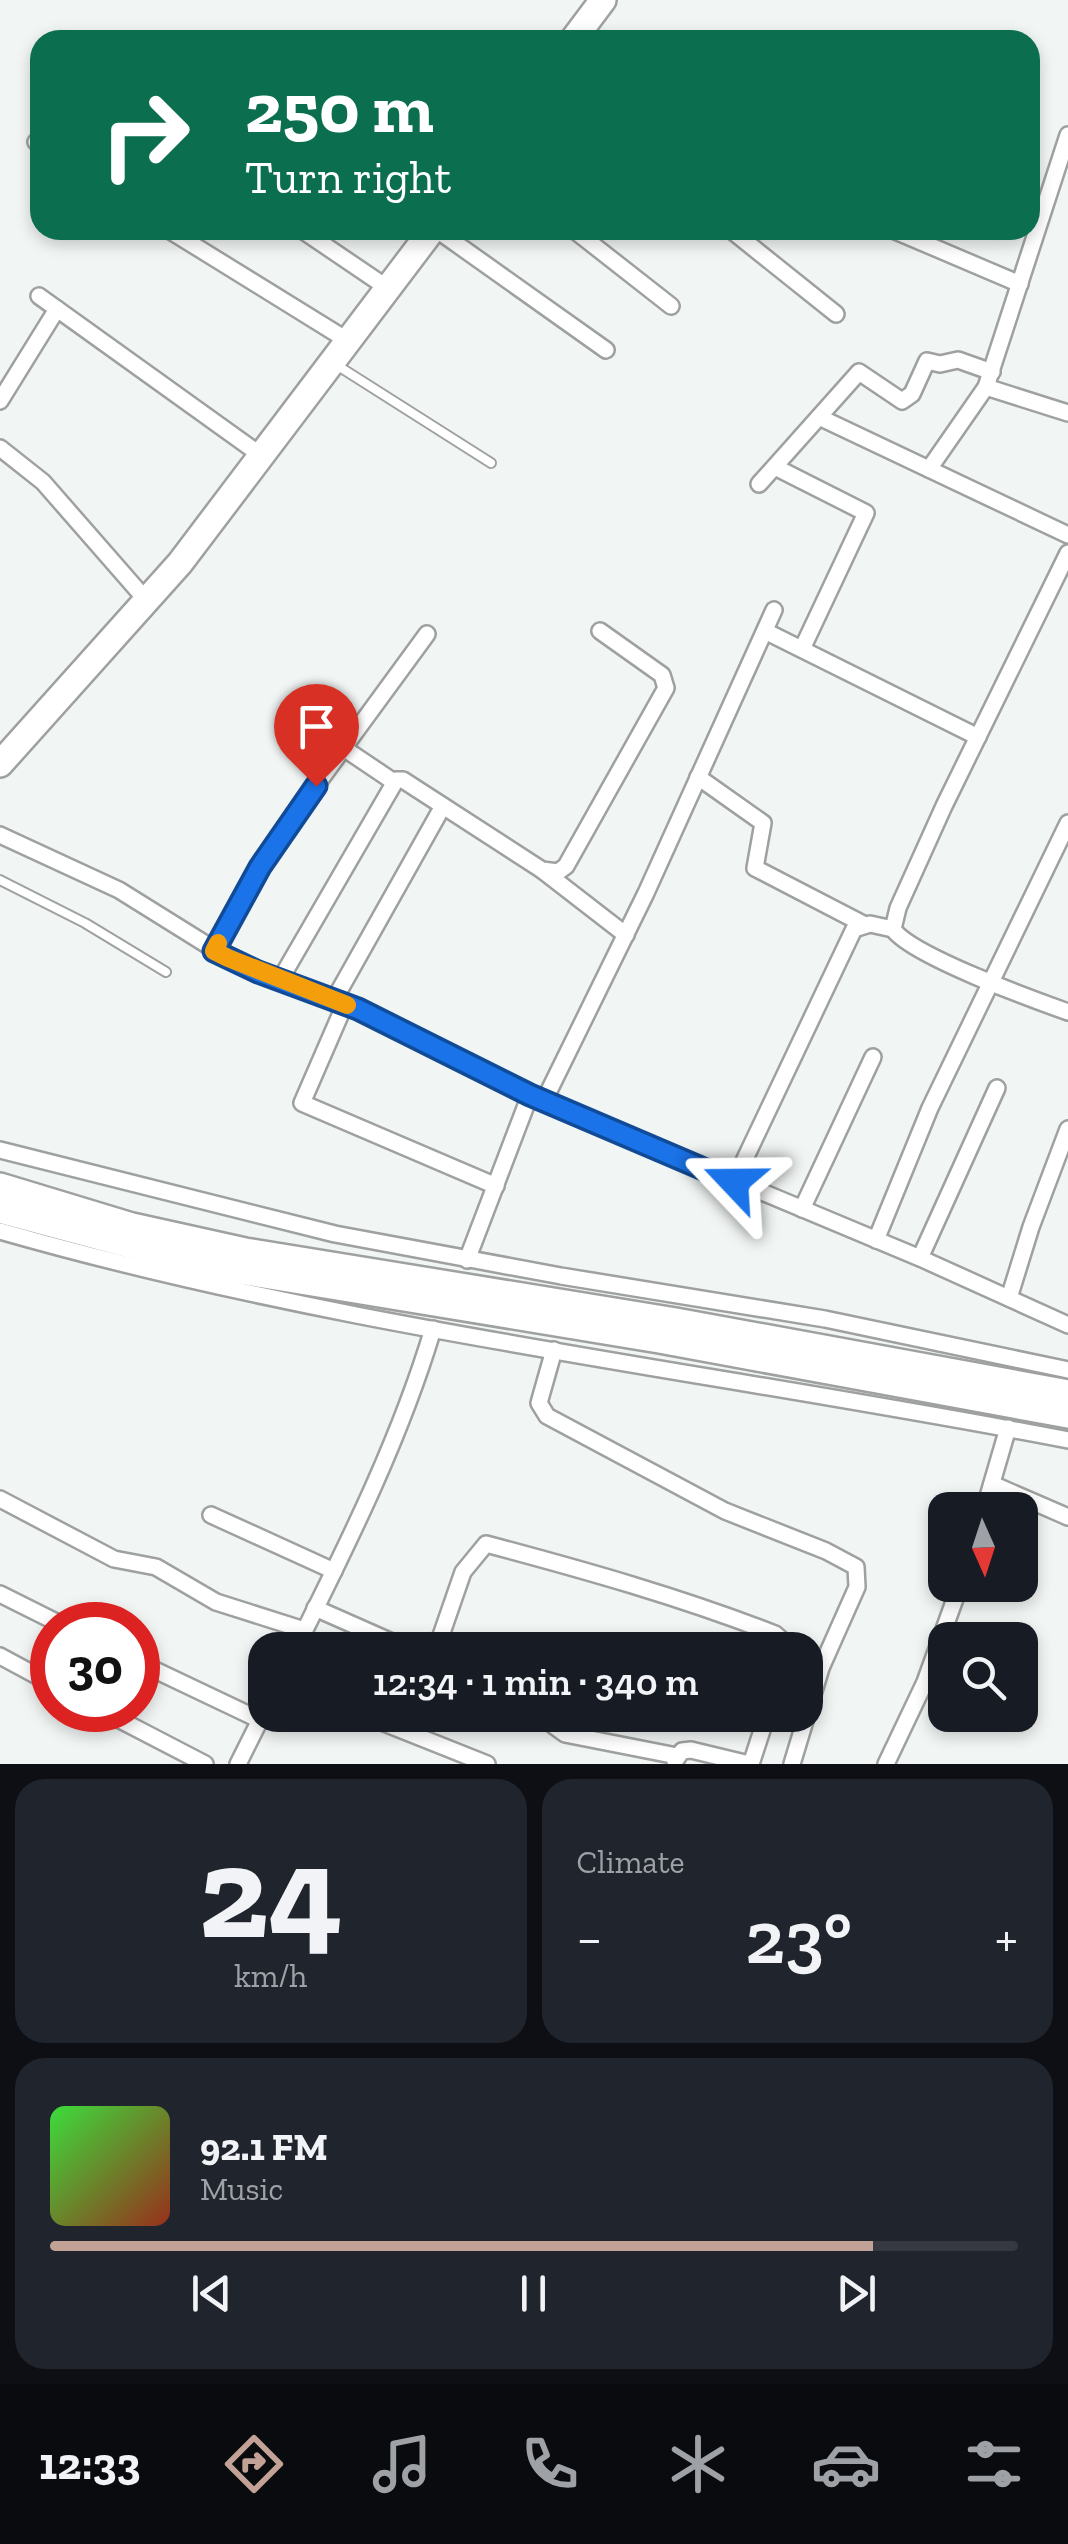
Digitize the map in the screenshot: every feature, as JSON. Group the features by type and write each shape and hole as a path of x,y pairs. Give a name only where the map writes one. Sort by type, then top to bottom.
{"highway":[{"path":"580,30 603,0"},
{"path":"0,764 147,600 427,240"},
{"path":"0,1186 132,1226 245,1251 694,1324 1068,1393"},
{"path":"0,1210 204,1264 659,1340 1068,1415"}],"street":[{"path":"1040,222 1068,135"},
{"path":"185,240 350,342"},
{"path":"317,240 389,288"},
{"path":"449,240 606,350"},
{"path":"587,240 671,306"},
{"path":"744,240 836,314"},
{"path":"917,240 1020,284"},
{"path":"929,469 989,380 1034,240"},
{"path":"38,296 262,456"},
{"path":"0,400 57,309"},
{"path":"759,484 859,372 902,400 912,394 928,362 958,360 989,380 1068,413"},
{"path":"819,417 1068,535"},
{"path":"0,448 42,482 147,600"},
{"path":"774,467 866,513 802,649"},
{"path":"894,928 898,908 1068,552"},
{"path":"467,1260 537,1098 626,935 774,610"},
{"path":"765,631 978,737"},
{"path":"542,870 558,872 572,858 666,688 662,675 600,632"},
{"path":"214,951 285,828 427,634"},
{"path":"345,749 394,782"},
{"path":"698,777 764,824 755,868 863,924 894,928 909,944 990,982 1068,1012"},
{"path":"280,980 394,782 402,780 542,870 626,935"},
{"path":"443,806 340,1002 302,1103 496,1186"},
{"path":"876,1240 930,1108 1068,823"},
{"path":"0,835 119,890 214,951 418,1037 537,1098 920,1258 1068,1326"},
{"path":"734,1182 854,929 863,924"},
{"path":"802,1210 874,1057"},
{"path":"920,1258 997,1088"},
{"path":"1009,1298 1068,1129"},
{"path":"0,1150 293,1225 467,1260 825,1319 1068,1370"},
{"path":"0,1231 210,1287 1068,1440"},
{"path":"0,1499 114,1559 156,1567 216,1602 304,1630 402,1424 433,1329"},
{"path":"554,1350 538,1403 547,1416 725,1511 856,1567 856,1587 821,1668 792,1764"},
{"path":"990,1492 1008,1428"},
{"path":"992,1484 1068,1516"},
{"path":"211,1516 334,1570"},
{"path":"442,1632 462,1572 486,1544 629,1582 770,1632"},
{"path":"0,1594 30,1609"},
{"path":"886,1764 925,1682 954,1602"},
{"path":"315,1608 369,1632"},
{"path":"0,1656 30,1672"},
{"path":"160,1671 248,1709"},
{"path":"144,1732 206,1764"},
{"path":"238,1764 254,1732"},
{"path":"407,1732 487,1764"},
{"path":"562,1732 675,1760 691,1750 750,1764 761,1732"}],"lane":[{"path":"334,364 491,464"},
{"path":"0,880 85,923 166,972"}],"slow traffic":[{"path":"218,943 214,951 228,958 347,1005"}],"route":[{"path":"316,786 260,867 214,951 258,972 358,1009 530,1095 734,1182"}]}
